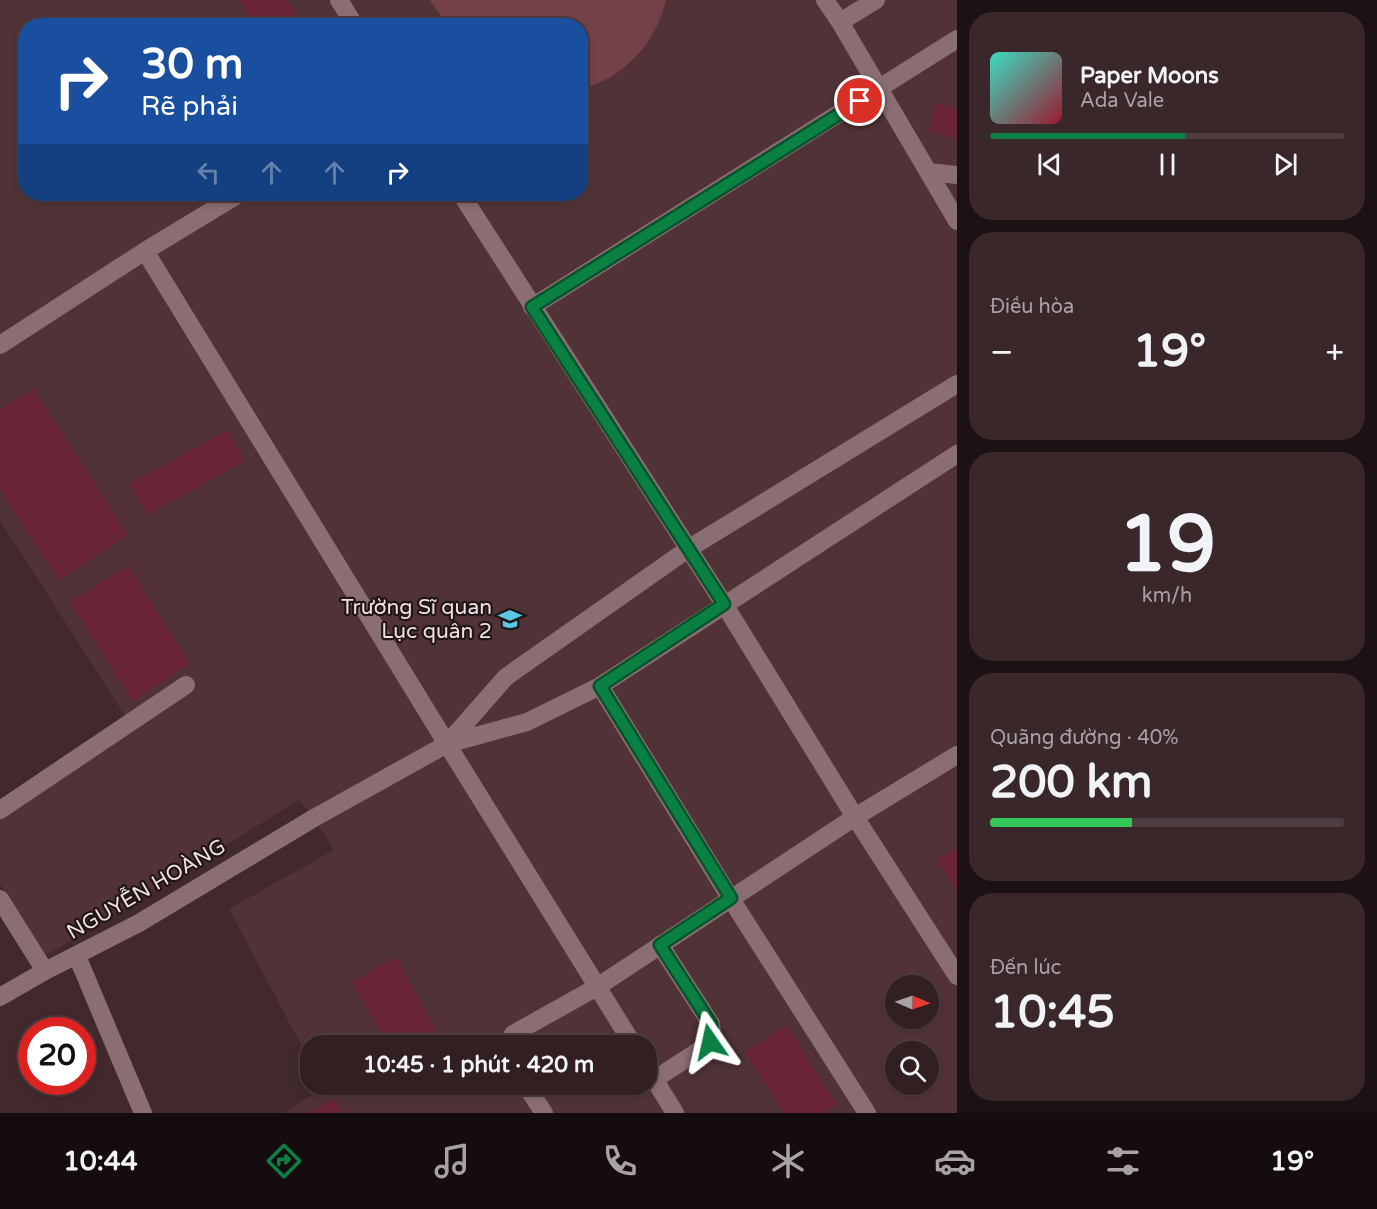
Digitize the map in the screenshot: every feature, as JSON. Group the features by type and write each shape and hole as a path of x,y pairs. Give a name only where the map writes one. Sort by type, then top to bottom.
{"street":[{"path":"339,0 350,18"},
{"path":"825,0 957,221"},
{"path":"840,22 876,0"},
{"path":"532,307 957,39"},
{"path":"929,172 957,175"},
{"path":"0,345 145,251 227,201"},
{"path":"465,201 724,604 855,817 957,976"},
{"path":"145,251 627,1035"},
{"path":"447,744 506,677 688,549 957,384"},
{"path":"447,744 527,722 600,686 957,454"},
{"path":"0,810 186,685"},
{"path":"600,686 867,1113"},
{"name":"NGUYỄN HOÀNG","path":"0,997 45,971 139,923 314,818 447,744"},
{"path":"513,1035 597,987 855,817 957,755"},
{"path":"0,899 45,971"},
{"path":"657,1070 703,1048 710,1042 712,1030 711,1024 660,945"},
{"path":"77,956 143,1113"},
{"path":"657,1083 675,1113"},
{"path":"532,1095 544,1113"}],"shaded area":[{"name":"Trường Sĩ quan Lục quân 2","path":"0,0 957,0 957,1113 284,1113 311,1095 657,1095 657,1035 300,1035 300,1043 229,909 334,850 314,818 299,800 45,956 0,884 0,804 127,719 0,520"},
{"path":"430,0 666,0 655,30 636,56 611,76 588,87 588,18 442,18"}],"building":[{"path":"239,0 287,0 298,18 250,18"},
{"path":"936,103 957,109 957,139 928,131"},
{"path":"33,388 128,535 59,581 0,490 0,410"},
{"path":"227,430 245,461 147,515 130,484"},
{"path":"128,565 190,664 132,701 70,602"},
{"path":"957,847 957,891 937,860"},
{"path":"396,957 439,1035 381,1035 352,982"},
{"path":"787,1025 837,1105 824,1113 784,1113 745,1052"},
{"path":"334,1098 343,1113 308,1113"}],"place":[{"name":"Trường Sĩ quan Lục quân 2","path":"510,619"}],"route":[{"path":"710,1042 711,1024 660,945 731,898 600,686 724,604 532,307 860,101"}]}
